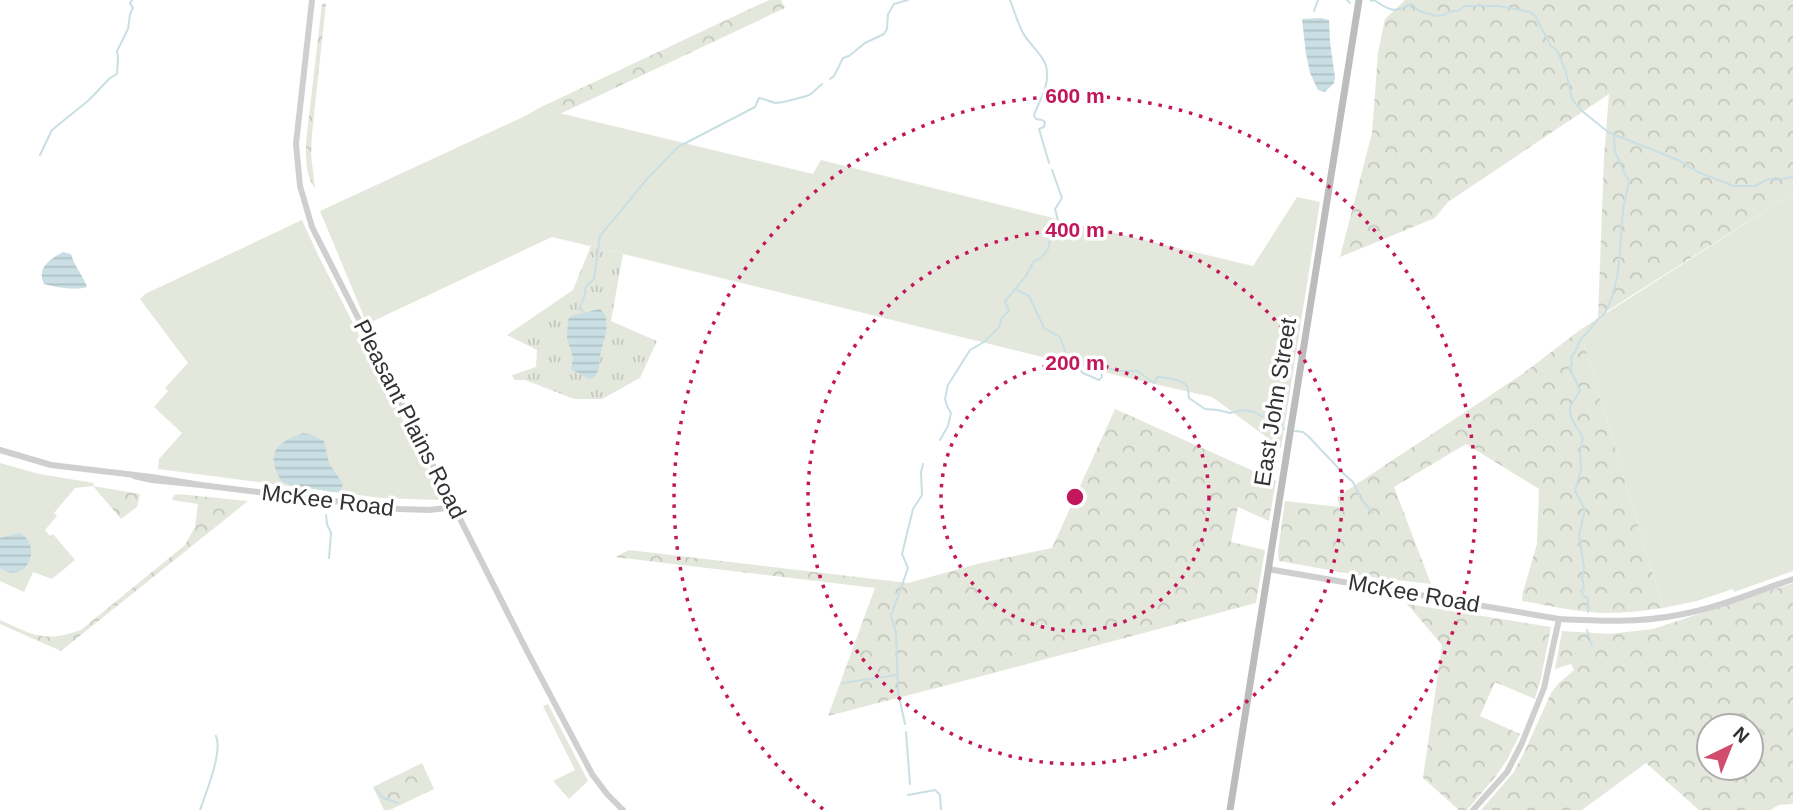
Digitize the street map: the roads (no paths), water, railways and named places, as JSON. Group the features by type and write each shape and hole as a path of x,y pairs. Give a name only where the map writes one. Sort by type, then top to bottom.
{"main road":[{"name":"East John Street","path":"1230,810 1359,0"}],"street":[{"name":"Pleasant Plains Road","path":"312,0 296,144 303,201 317,239 592,774 623,810"},
{"name":"McKee Road","path":"0,450 51,465 187,485 387,508 413,510 455,507"},
{"name":"McKee Road","path":"1268,569 1559,619 1618,621 1646,620 1701,610 1793,579"},
{"path":"1473,810 1507,772 1522,743 1544,688 1559,619"}],"waterway":[{"path":"40,155 52,130 117,74 117,51 128,29 132,0"},
{"path":"830,79 843,58 884,34 888,14 894,4 908,0"},
{"path":"1010,0 1022,31 1046,67 1046,84 1034,115 1036,119 1045,122 1044,127 1039,129 1049,163"},
{"path":"1314,11 1318,0"},
{"path":"1347,0 1350,3"},
{"path":"1371,1 1392,9 1401,9 1412,4 1419,11 1436,16 1458,11 1465,6 1499,6 1530,12 1535,16 1551,46 1557,50 1566,72 1572,99 1608,132 1734,186 1755,186 1768,179 1793,177"},
{"path":"584,312 580,308 585,288 594,279 600,236 647,179 678,147 755,107 759,98 776,103 787,101 809,95 822,84"},
{"path":"1588,612 1588,598 1581,591 1584,588 1584,567 1579,535 1585,510 1575,491 1581,469 1580,451 1583,438 1570,409 1580,390 1569,367 1580,341 1606,311 1615,287 1629,180 1615,152 1614,136"},
{"path":"940,440 948,426 951,413 945,399 948,385 970,350 984,342 999,327 1002,317 1009,311 1006,300 1026,276 1034,261 1041,258 1048,249 1051,234 1059,224 1055,209 1062,198 1052,170"},
{"path":"1015,289 1029,296 1044,328 1060,337 1066,354 1083,373 1099,380 1104,367 1119,371 1137,371 1154,383 1157,377 1177,380 1187,386 1189,398 1205,409 1230,413 1242,410 1255,412 1284,429"},
{"path":"1295,431 1308,436 1353,482 1361,499 1373,513"},
{"path":"905,724 898,692 896,633 891,616 908,568 902,554 913,509 922,495 923,464"},
{"path":"326,515 331,533 329,558"},
{"path":"1587,630 1592,646"},
{"path":"843,683 896,675"},
{"path":"906,732 910,784"},
{"path":"200,810 216,762 216,736"},
{"path":"376,789 383,798 398,803"},
{"path":"908,795 935,790 940,795 941,810"}]}
